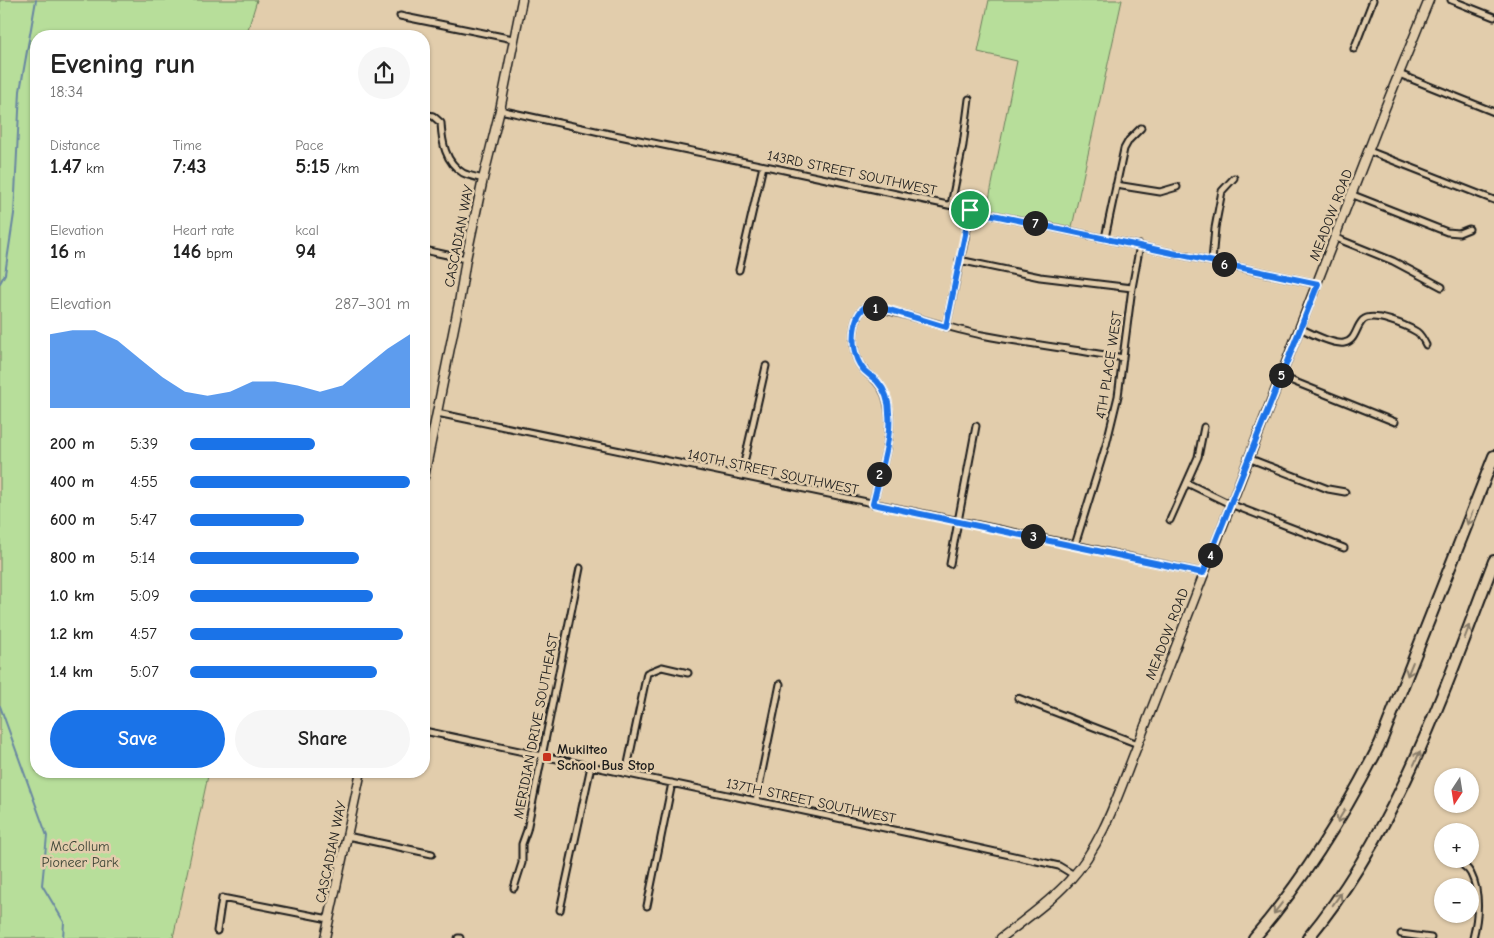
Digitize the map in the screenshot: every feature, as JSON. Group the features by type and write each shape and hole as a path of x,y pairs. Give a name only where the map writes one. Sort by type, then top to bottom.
{"highway":[{"path":"1254,938 1301,877 1326,840 1357,790 1380,744 1494,456"},
{"path":"1308,938 1339,896 1366,852 1416,761 1494,561"}],"street":[{"name":"CASCADIAN WAY","path":"430,445 466,259 500,110 522,0"},
{"path":"1354,49 1373,0"},
{"name":"MEADOW ROAD","path":"1001,938 1048,900 1074,875 1099,838 1138,744 1280,376 1429,0"},
{"path":"1451,0 1494,17"},
{"path":"400,16 513,39"},
{"path":"1399,74 1494,112"},
{"path":"951,205 963,145 969,99"},
{"name":"143RD STREET SOUTHWEST","path":"500,110 1318,284"},
{"path":"430,115 441,124 442,144 451,162 463,172 483,179"},
{"path":"1105,238 1124,149 1129,140 1141,128"},
{"path":"1369,151 1494,200"},
{"path":"739,270 763,166"},
{"path":"1212,261 1215,228 1222,192 1234,178"},
{"path":"1116,185 1160,192 1177,187"},
{"path":"1352,195 1447,232 1459,233 1469,229"},
{"path":"946,327 970,210"},
{"path":"1336,238 1392,261 1442,287"},
{"name":"4TH PLACE WEST","path":"1075,545 1118,396 1132,288 1140,245"},
{"path":"430,251 466,259"},
{"path":"959,260 1040,277 1132,288"},
{"path":"873,504 890,428 890,414 888,400 878,382 862,368 854,351 853,336 857,317 861,310 867,306 890,310 946,327 984,335 1123,358"},
{"path":"1300,328 1341,344 1349,342 1353,338 1363,320 1370,317 1379,317 1419,333 1426,345"},
{"path":"741,476 766,366"},
{"path":"1280,376 1395,422"},
{"name":"140TH STREET SOUTHWEST","path":"436,413 1203,573"},
{"path":"950,564 976,426"},
{"path":"1170,520 1198,457 1204,427"},
{"path":"1248,458 1328,489 1345,492"},
{"path":"1187,483 1230,504 1344,548"},
{"name":"MERIDIAN DRIVE SOUTHEAST","path":"514,888 522,863 522,844 527,830 580,568"},
{"path":"626,773 647,673 662,667 688,673"},
{"path":"756,801 780,684"},
{"path":"1018,698 1138,744"},
{"name":"137TH STREET SOUTHWEST","path":"430,732 1059,866 1074,875"},
{"path":"560,910 591,766"},
{"name":"CASCADIAN WAY","path":"325,938 359,778"},
{"path":"647,906 672,783"},
{"path":"347,836 432,854"},
{"path":"1466,868 1471,874 1476,894 1478,916 1473,938"},
{"path":"217,931 222,898 329,919"},
{"path":"1401,934 1431,938"}],"green space":[{"name":"McCollum Pioneer Park","path":"0,0 257,0 248,30 30,30 30,778 207,778 173,938 0,938"},
{"path":"989,0 1122,0 1072,227 987,209 1017,61 978,52"}],"waterway":[{"path":"31,30 36,0"},
{"path":"0,283 5,274 14,214 20,91 30,34"},
{"path":"0,706 47,836 42,885 64,922 63,938"}],"place":[{"name":"Mukilteo School Bus Stop","path":"547,757"}],"route":[{"path":"970,210 1318,284 1203,573 873,504 890,428 890,414 888,400 878,382 862,368 854,351 853,336 857,317 861,310 867,306 890,310 946,327 970,210"}]}
